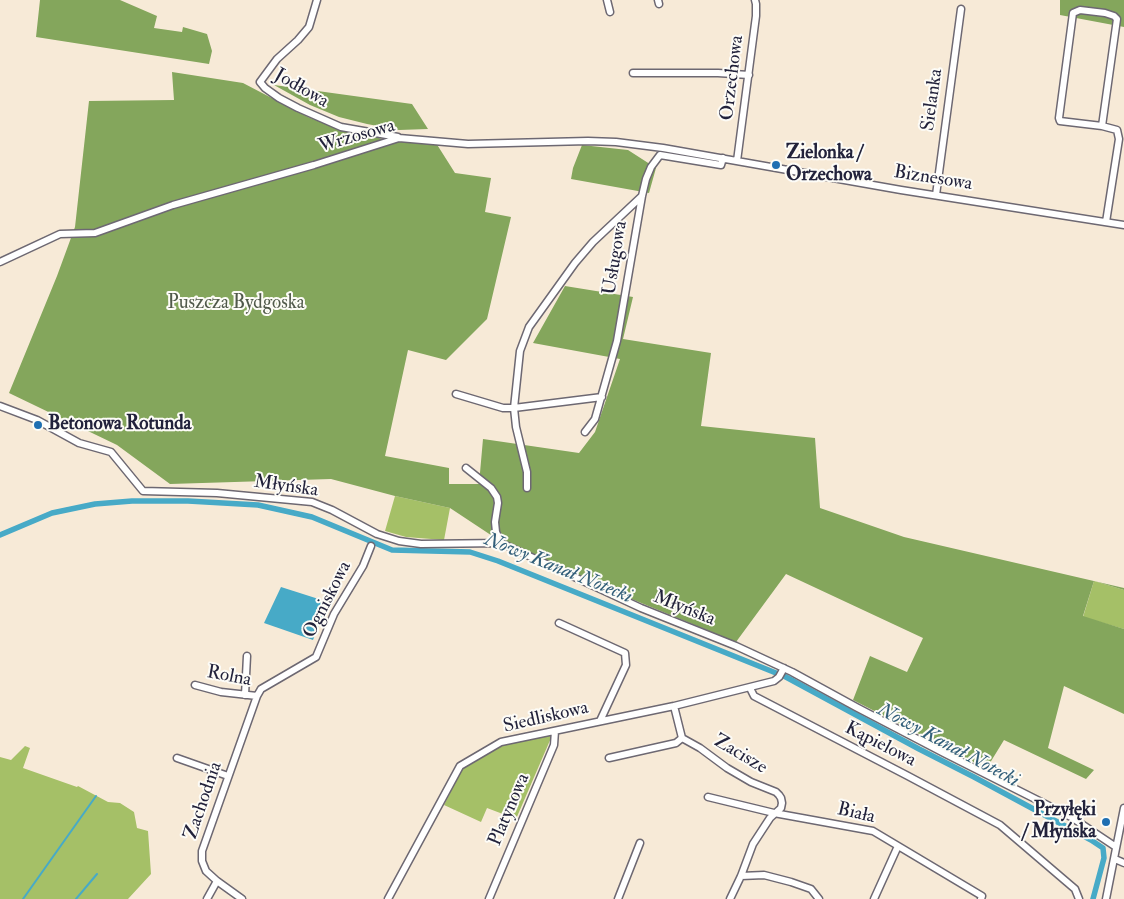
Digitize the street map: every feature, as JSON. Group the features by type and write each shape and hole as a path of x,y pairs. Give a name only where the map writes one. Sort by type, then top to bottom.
{"street":[{"name":"Jodłowa","path":"317,0 309,27 298,40 277,58 260,82 265,88 292,105 341,126 399,138"},
{"path":"607,0 610,12"},
{"name":"Orzechowa","path":"737,161 758,1"},
{"name":"Sielanka","path":"936,195 961,9"},
{"path":"1102,126 1117,19 1105,13 1080,10 1073,13 1059,118 1060,121 1102,126 1117,130 1119,139 1106,222"},
{"path":"633,73 748,75"},
{"name":"Wrzosowa","path":"0,262 60,234 95,233 173,205 314,165 399,138 468,144 616,142 737,161"},
{"name":"Usługowa","path":"585,432 595,419 617,341 642,196 651,167 660,155 721,165 723,158"},
{"name":"Biznesowa","path":"737,161 1124,225"},
{"path":"527,488 527,472 516,427 514,408 520,351 529,327 575,263 593,242 642,196"},
{"path":"456,394 503,408 602,397"},
{"name":"Młyńska","path":"0,406 37,420 79,443 111,452 144,491 216,493 312,502 332,510 377,534 399,542 429,544 501,543 641,608 736,646 784,668 944,753 1057,809 1116,847"},
{"path":"466,468 491,488 497,497 498,503 494,522 501,543"},
{"name":"Ogniskowa","path":"257,698 261,689 316,657 334,614 363,566 371,546"},
{"path":"559,623 625,653 626,665 600,721"},
{"path":"245,695 247,656"},
{"name":"Siedliskowa","path":"388,899 460,766 501,742 555,732 750,688 774,681 779,677 784,668"},
{"name":"Rolna","path":"195,685 221,692 257,698"},
{"name":"Kąpielowa","path":"750,688 754,696 1000,825 1075,889 1079,899"},
{"name":"Zachodnia","path":"242,899 206,871 202,861 202,851 257,698"},
{"path":"609,758 676,743 682,738 674,706"},
{"name":"Platynowa","path":"490,899 554,745 555,732"},
{"name":"Zacisze","path":"682,738 700,748 727,768 780,795 782,798 781,808 774,813"},
{"path":"176,758 228,776"},
{"name":"Biała","path":"708,798 774,813 873,831 982,897"},
{"path":"1106,899 1124,808"},
{"path":"730,899 753,844 774,813"},
{"path":"618,899 640,843"},
{"path":"874,899 898,846"},
{"path":"1115,859 1124,863"},
{"path":"741,876 764,876 791,882 811,889 819,899"},
{"path":"207,899 217,881"}],"green space":[{"path":"40,0 120,0 157,16 154,28 182,32 183,27 207,34 212,51 209,64 36,37"},
{"path":"1060,0 1124,0 1124,27 1060,15"},
{"name":"Puszcza Bydgoska","path":"172,72 243,83 308,117 346,132 384,139 436,143 455,173 491,178 485,212 511,217 487,319 446,360 408,350 385,456 449,468 449,484 479,484 483,439 579,453 595,432 620,359 533,343 565,286 633,297 623,339 711,353 701,426 815,438 820,508 904,537 1094,581 1083,616 1124,629 1124,714 1064,686 1048,748 1094,770 1086,779 1004,740 985,771 972,761 853,700 870,656 907,672 923,638 786,574 736,642 515,551 450,508 331,479 170,484 117,445 9,393 75,227 89,101 174,100"},
{"path":"274,85 412,104 428,129 399,130 339,117 310,105"},
{"path":"582,145 628,150 656,168 649,193 571,179"},
{"path":"395,496 450,508 444,540 406,537 385,531"},
{"path":"1094,581 1124,590 1124,629 1083,617"},
{"path":"1095,581 1124,588 1124,590"},
{"path":"550,735 551,738 516,819 487,808 481,822 444,805 462,769 501,746"},
{"path":"25,746 30,748 23,768 78,786 108,802 120,803 134,812 137,828 148,831 151,874 128,899 0,899 0,757 11,760"}],"water":[{"path":"281,587 328,602 313,640 264,623"}],"waterway":[{"name":"Nowy Kanał Notecki","path":"0,535 52,513 95,504 132,501 188,501 258,505 312,517 392,550 470,552 498,561 776,673"},
{"name":"Nowy Kanał Notecki","path":"784,676 1103,848 1104,858 1093,899"},
{"path":"23,899 96,796"},
{"path":"76,899 97,874"}],"place":[{"name":"Zielonka / Orzechowa","path":"776,165"},
{"name":"Betonowa Rotunda","path":"38,425"},
{"name":"Przyłęki / Młyńska","path":"1106,822"}]}
